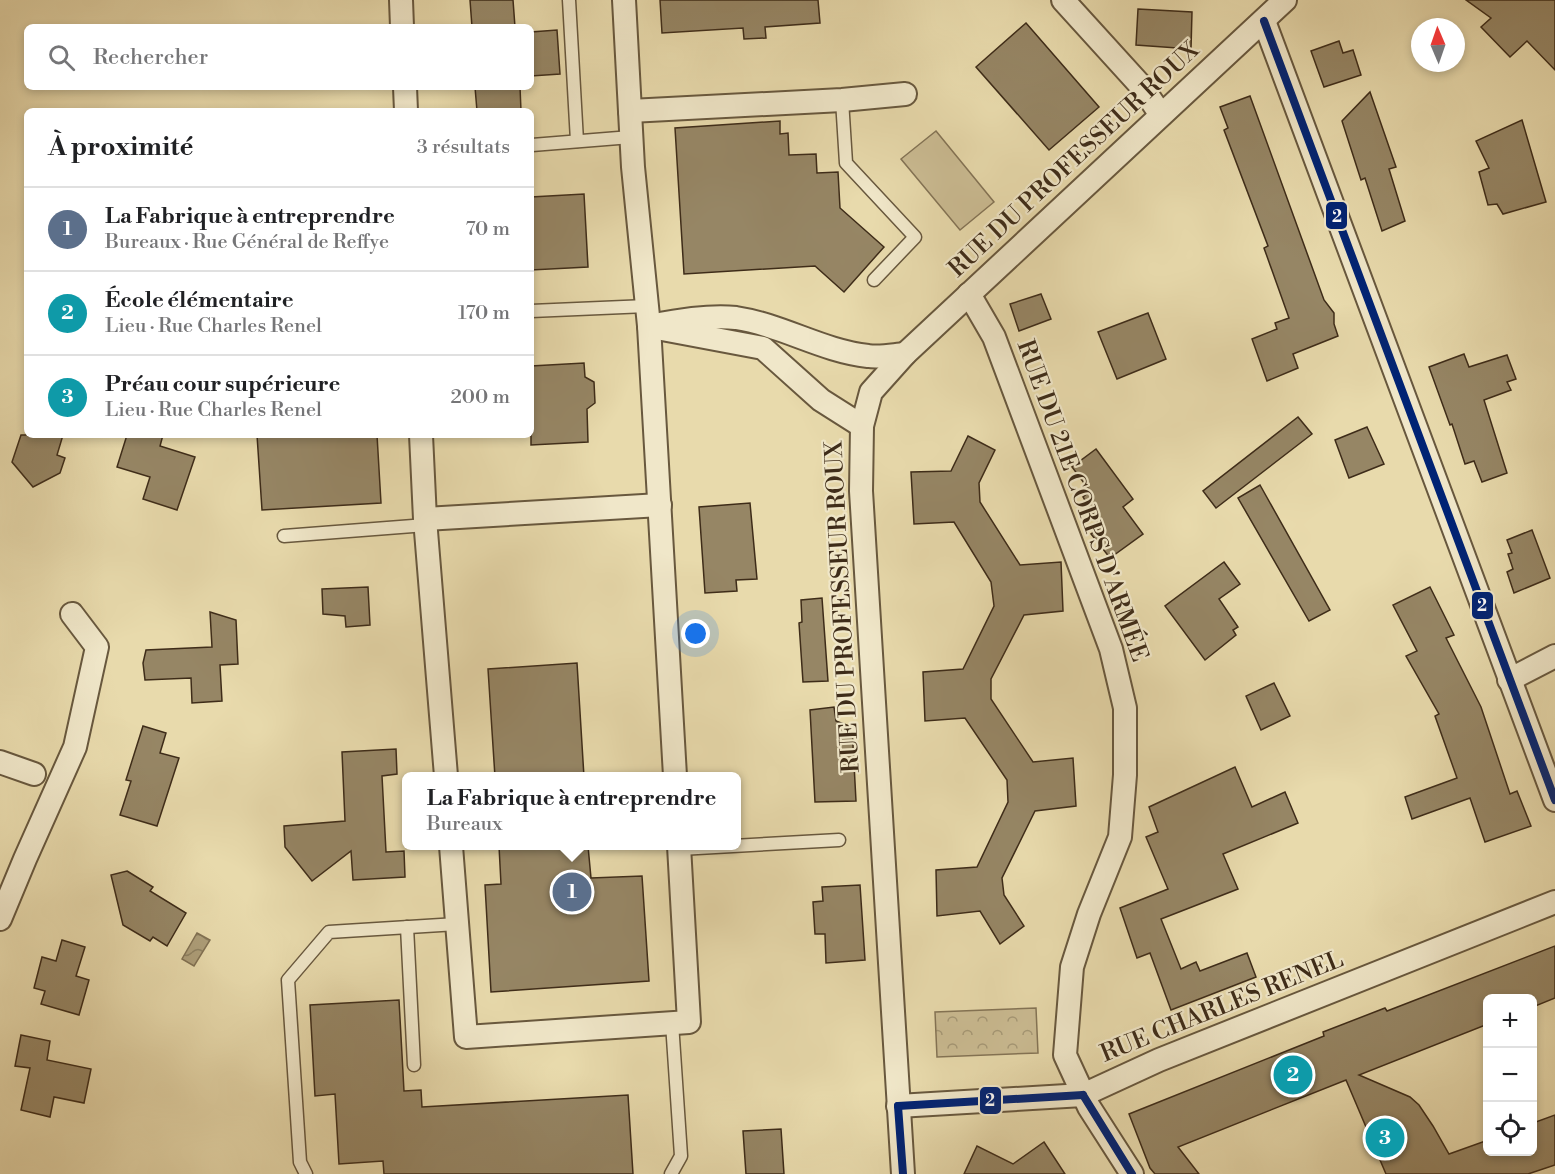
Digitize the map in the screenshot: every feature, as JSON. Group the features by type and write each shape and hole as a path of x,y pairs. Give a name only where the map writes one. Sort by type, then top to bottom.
{"street":[{"path":"401,0 402,24"},
{"path":"624,0 631,137 648,316 675,772"},
{"path":"1063,0 1142,87 1161,115"},
{"name":"RUE DU PROFESSEUR ROUX","path":"903,1174 861,491 862,426 871,392 905,354 1285,0"},
{"path":"1264,21 1509,680 1550,775 1555,800"},
{"path":"405,90 406,108"},
{"path":"630,111 842,100 905,94"},
{"name":"RUE DU 21E CORPS D'ARMÉE","path":"969,294 994,336 1111,649 1125,708 1125,775 1120,837 1089,914 1072,967 1065,1055 1089,1107 1132,1174"},
{"path":"648,316 681,320 735,318 777,327 845,352 871,357 905,354"},
{"path":"648,316 763,348 822,400 862,426"},
{"path":"422,438 426,522 446,772"},
{"path":"426,522 660,506"},
{"path":"0,920 75,747 96,646 72,614"},
{"path":"1509,680 1555,656"},
{"path":"0,762 34,774"},
{"path":"451,850 466,1037 690,1022 679,850"},
{"name":"RUE CHARLES RENEL","path":"898,1106 1083,1095 1159,1060 1555,902"}],"lane":[{"path":"569,0 577,141"},
{"path":"842,100 846,163 915,237 874,280"},
{"path":"534,145 631,137"},
{"path":"534,311 648,316"},
{"path":"284,536 426,522"},
{"path":"741,844 839,840"},
{"path":"306,1174 300,1162 288,980 329,932 457,924"},
{"path":"407,927 414,1065"},
{"path":"671,1174 681,1156 672,1023"}],"green space":[{"path":"936,131 994,202 960,230 901,159"},
{"path":"1036,1008 1038,1053 937,1057 935,1012"}],"water":[{"path":"197,933 210,940 194,966 182,959"}],"building":[{"path":"470,0 513,0 515,24 472,24"},
{"path":"660,0 818,0 820,23 765,27 766,38 744,39 743,28 662,33"},
{"path":"1466,0 1555,0 1555,70 1527,41 1510,57 1481,27 1491,18"},
{"path":"1138,9 1192,12 1191,49 1136,45"},
{"path":"1026,23 1099,107 1049,150 976,67"},
{"path":"557,30 560,74 534,76 534,32"},
{"path":"1339,41 1343,53 1353,50 1361,75 1324,87 1311,51"},
{"path":"475,90 520,90 521,108 477,108"},
{"path":"1370,92 1396,167 1389,169 1405,221 1382,231 1365,178 1361,180 1342,121"},
{"path":"1250,96 1324,300 1334,313 1334,324 1338,336 1293,354 1298,368 1267,381 1252,339 1277,329 1275,323 1289,318 1264,248 1268,246 1224,130 1228,128 1220,107"},
{"path":"1522,120 1546,202 1503,214 1497,204 1488,205 1479,172 1489,168 1476,141"},
{"path":"780,121 780,134 788,133 789,155 816,154 817,173 838,172 840,208 884,247 844,292 815,266 684,274 675,128"},
{"path":"584,194 588,267 534,270 534,197"},
{"path":"1041,294 1051,319 1019,331 1010,304"},
{"path":"1148,313 1166,359 1117,379 1098,332"},
{"path":"1464,354 1469,367 1507,355 1516,379 1507,382 1511,390 1484,400 1507,473 1482,482 1474,461 1465,464 1429,367"},
{"path":"584,363 585,377 594,382 595,403 587,409 588,442 531,445 531,438 534,438 534,366"},
{"path":"1298,417 1312,434 1216,508 1203,491"},
{"path":"1367,427 1384,464 1349,478 1335,440"},
{"path":"21,435 24,435 24,438 62,438 57,455 65,458 60,473 33,487 12,462"},
{"path":"968,436 995,450 979,483 980,502 1020,565 1061,562 1063,611 1024,615 991,679 991,699 1033,762 1073,758 1076,806 1035,811 1002,878 1004,895 1024,926 1000,944 980,911 937,916 936,870 977,867 1008,802 1007,780 965,718 925,721 923,672 963,669 994,606 991,582 954,522 914,524 911,472 951,471"},
{"path":"126,438 162,438 160,446 195,457 177,510 143,499 150,477 117,467"},
{"path":"257,438 377,438 381,503 262,510"},
{"path":"1096,449 1133,499 1123,507 1143,534 1110,558 1091,534 1101,527 1083,497 1090,491 1072,467"},
{"path":"1260,485 1330,610 1309,621 1238,498"},
{"path":"750,503 757,579 736,580 737,591 705,593 699,507"},
{"path":"1532,530 1550,578 1514,593 1507,572 1513,569 1508,554 1512,553 1507,540"},
{"path":"1224,562 1240,584 1219,599 1238,627 1233,630 1236,635 1205,660 1165,606"},
{"path":"368,587 370,625 346,627 345,616 323,614 322,589"},
{"path":"1430,587 1454,635 1446,638 1481,707 1510,794 1517,791 1531,826 1485,842 1470,798 1412,819 1405,797 1457,778 1435,716 1439,714 1406,656 1417,651 1393,605"},
{"path":"822,598 828,681 803,682 799,623 802,622 801,600"},
{"path":"210,612 236,620 238,664 220,665 222,701 192,703 191,678 145,680 143,663 146,650 212,647"},
{"path":"577,663 584,772 495,772 488,669"},
{"path":"1274,683 1290,716 1261,730 1246,696"},
{"path":"834,707 836,721 852,727 856,801 815,802 810,710"},
{"path":"143,726 166,733 160,753 179,758 157,826 120,815 131,781 126,780"},
{"path":"396,749 397,774 382,776 386,852 404,851 405,877 353,880 351,851 312,881 285,847 284,826 345,821 342,752"},
{"path":"1235,767 1252,807 1285,792 1298,823 1223,854 1238,889 1161,919 1181,969 1196,962 1200,971 1247,953 1256,977 1171,1010 1150,953 1137,958 1120,908 1168,889 1146,837 1158,832 1149,807"},
{"path":"499,850 588,850 591,878 642,876 649,981 491,992 485,885 501,884"},
{"path":"127,871 153,887 150,891 186,913 167,946 153,937 150,941 123,925 111,875"},
{"path":"860,885 865,960 826,963 825,934 815,934 813,902 823,901 822,887"},
{"path":"62,940 85,947 76,976 89,980 79,1015 41,1004 45,991 34,988 42,957 56,961"},
{"path":"1555,946 1555,998 1537,1005 1537,994 1483,994 1483,1026 1359,1075 1410,1097 1419,1105 1449,1154 1483,1142 1483,1156 1537,1156 1537,1122 1555,1115 1555,1165 1528,1174 1386,1174 1346,1080 1178,1147 1199,1174 1155,1174 1150,1168 1129,1114 1324,1036 1323,1032 1385,1008 1387,1011"},
{"path":"399,1000 404,1091 421,1090 422,1107 628,1095 633,1174 384,1174 383,1161 339,1164 335,1094 315,1096 310,1005"},
{"path":"21,1035 50,1041 47,1060 91,1069 84,1103 54,1097 50,1117 21,1110 30,1068 15,1066"},
{"path":"781,1129 784,1174 746,1174 743,1131"},
{"path":"1044,1142 1065,1174 964,1174 977,1146 1013,1164"}],"transit line":[{"name":"2","path":"1264,21 1555,800"},
{"name":"2","path":"1083,1095 1132,1174"},
{"name":"2","path":"898,1106 1083,1095"},
{"name":"2","path":"898,1106 903,1174"}],"place":[{"name":"La Fabrique à entreprendre","path":"572,892"},
{"name":"École élémentaire","path":"1293,1075"},
{"name":"Préau cour supérieure","path":"1385,1138"}]}
